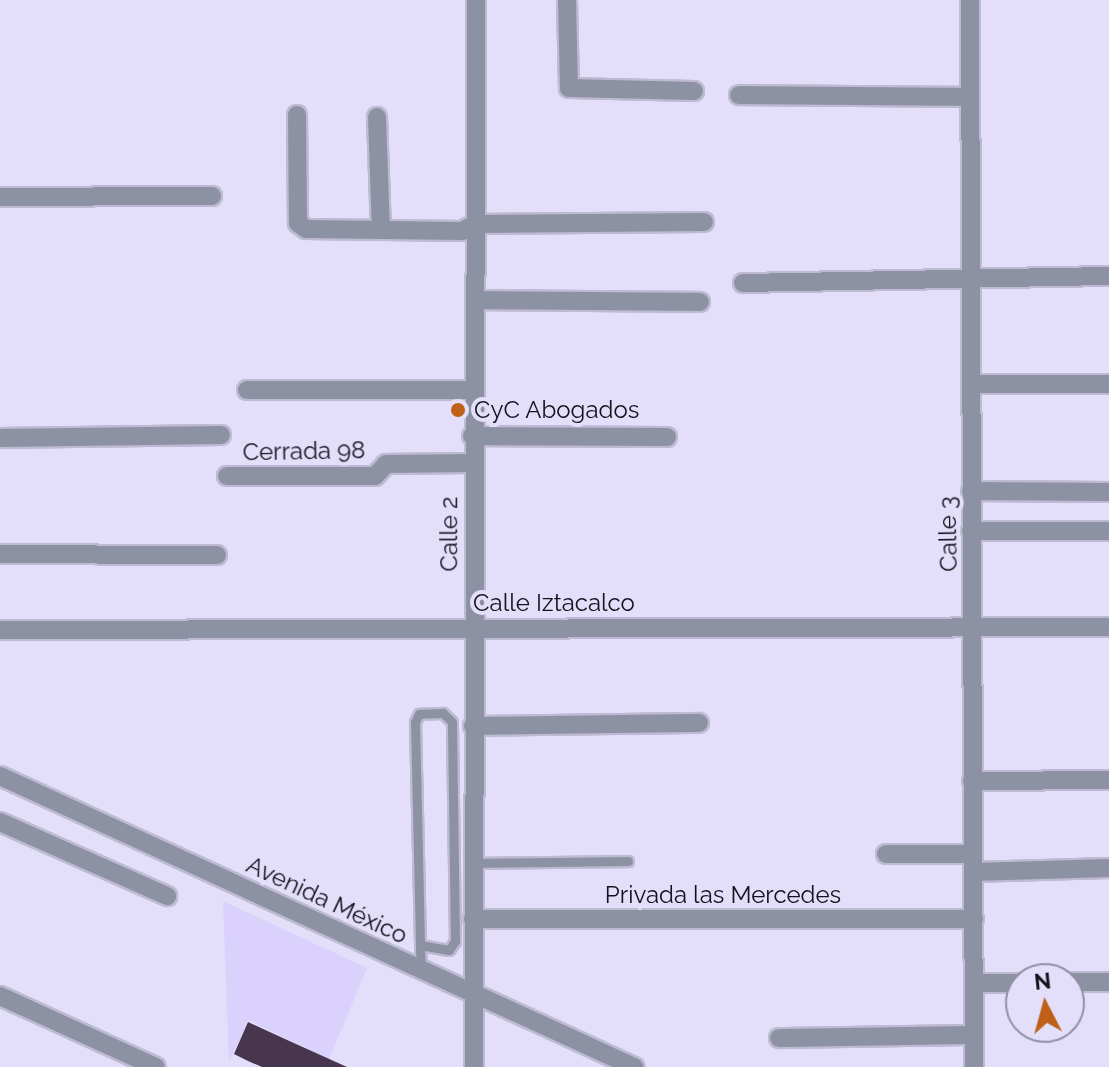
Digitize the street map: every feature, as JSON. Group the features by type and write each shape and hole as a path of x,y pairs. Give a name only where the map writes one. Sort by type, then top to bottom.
{"street":[{"name":"Calle 2","path":"474,1067 472,436 476,0"},
{"path":"567,0 569,88 694,91"},
{"name":"Calle 3","path":"970,0 974,1067"},
{"path":"739,95 970,97"},
{"path":"297,115 300,227 462,231 475,224 704,222"},
{"path":"377,117 381,230"},
{"path":"0,197 212,196"},
{"path":"743,283 969,276 1109,276"},
{"path":"475,300 700,302"},
{"path":"972,384 1109,384"},
{"path":"247,390 474,390"},
{"path":"0,438 221,435"},
{"path":"472,436 667,437"},
{"name":"Cerrada 98","path":"227,476 375,476 386,464 472,463"},
{"path":"971,491 1109,492"},
{"path":"971,531 1109,531"},
{"path":"0,554 217,555"},
{"name":"Calle Iztacalco","path":"0,630 1109,627"},
{"path":"473,726 699,723"},
{"name":"Avenida México","path":"0,776 634,1067"},
{"path":"972,781 1109,780"},
{"path":"0,822 167,896"},
{"path":"886,854 973,863 1109,868"},
{"name":"Privada las Mercedes","path":"473,919 974,919"},
{"path":"1085,982 1109,982"},
{"path":"974,983 1005,983"},
{"path":"0,996 156,1067"},
{"path":"779,1038 974,1035"}],"lane":[{"path":"420,945 449,950 455,941 450,718 419,714 415,722 420,945 421,970"},
{"path":"452,749 473,747"},
{"path":"473,863 628,861"}],"shaded area":[{"path":"223,901 367,968 329,1059 248,1020 229,1063"}],"building":[{"path":"248,1022 347,1067 262,1067 248,1061 234,1054"}],"place":[{"name":"CyC Abogados","path":"458,410"}]}
